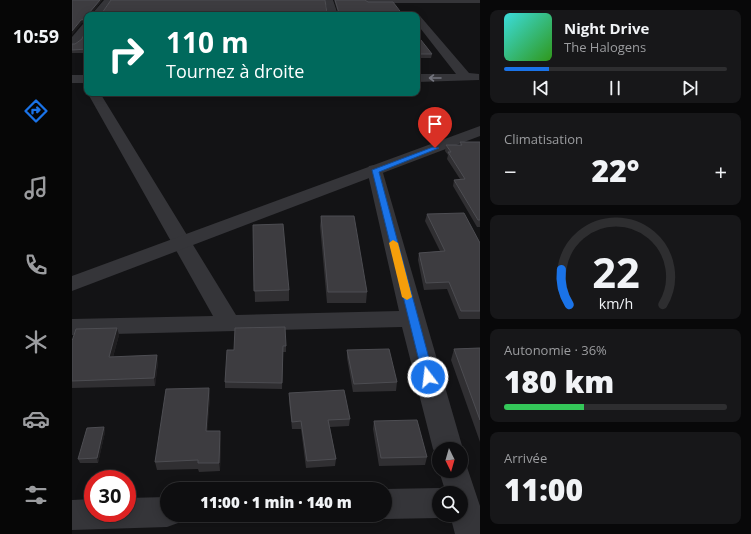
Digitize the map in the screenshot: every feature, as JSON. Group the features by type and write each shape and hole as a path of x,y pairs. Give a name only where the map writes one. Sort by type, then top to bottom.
{"street":[{"path":"99,12 109,0"},
{"path":"328,0 332,12"},
{"path":"368,0 480,0"},
{"path":"403,0 413,12"},
{"path":"420,22 465,77"},
{"path":"72,44 84,30"},
{"path":"72,44 84,44"},
{"path":"420,78 480,77"},
{"path":"72,79 84,79"},
{"path":"420,87 480,87"},
{"path":"72,88 84,88"},
{"path":"95,96 183,243 228,322"},
{"path":"72,284 480,131"},
{"path":"376,170 412,319 446,442"},
{"path":"72,327 228,322 412,319"},
{"path":"392,504 432,501"},
{"path":"72,515 160,512"},
{"path":"468,521 472,534"}],"building":[{"path":"72,0 100,0 90,12 84,12 84,20 81,20 72,31"},
{"path":"111,0 325,0 327,12 103,12"},
{"path":"335,0 365,0 368,2 393,2 401,12 339,12"},
{"path":"84,34 84,49 72,50 72,44 75,44 82,39"},
{"path":"420,39 432,54 420,54"},
{"path":"460,142 480,142 480,220 478,220 454,180 465,179 448,152 451,152 446,145 462,145"},
{"path":"464,213 480,243 480,311 461,311 449,282 426,283 419,253 445,251 427,214"},
{"path":"321,216 354,216 367,292 328,292"},
{"path":"283,224 289,290 254,291 253,225"},
{"path":"285,327 286,346 283,346 282,383 225,382 227,350 234,350 235,328"},
{"path":"117,328 109,357 157,355 154,378 72,381 72,341 76,329"},
{"path":"480,348 480,420 454,349"},
{"path":"389,349 397,382 354,384 347,350"},
{"path":"209,388 206,431 220,431 219,463 198,463 198,460 155,462 166,389"},
{"path":"344,390 350,419 328,420 336,459 307,461 301,421 292,422 289,393"},
{"path":"417,420 427,457 381,458 374,421"},
{"path":"104,427 97,458 78,459 87,428"}],"slow traffic":[{"path":"393,243 407,297"}],"route":[{"path":"428,377 412,319 376,170 435,148"}]}
